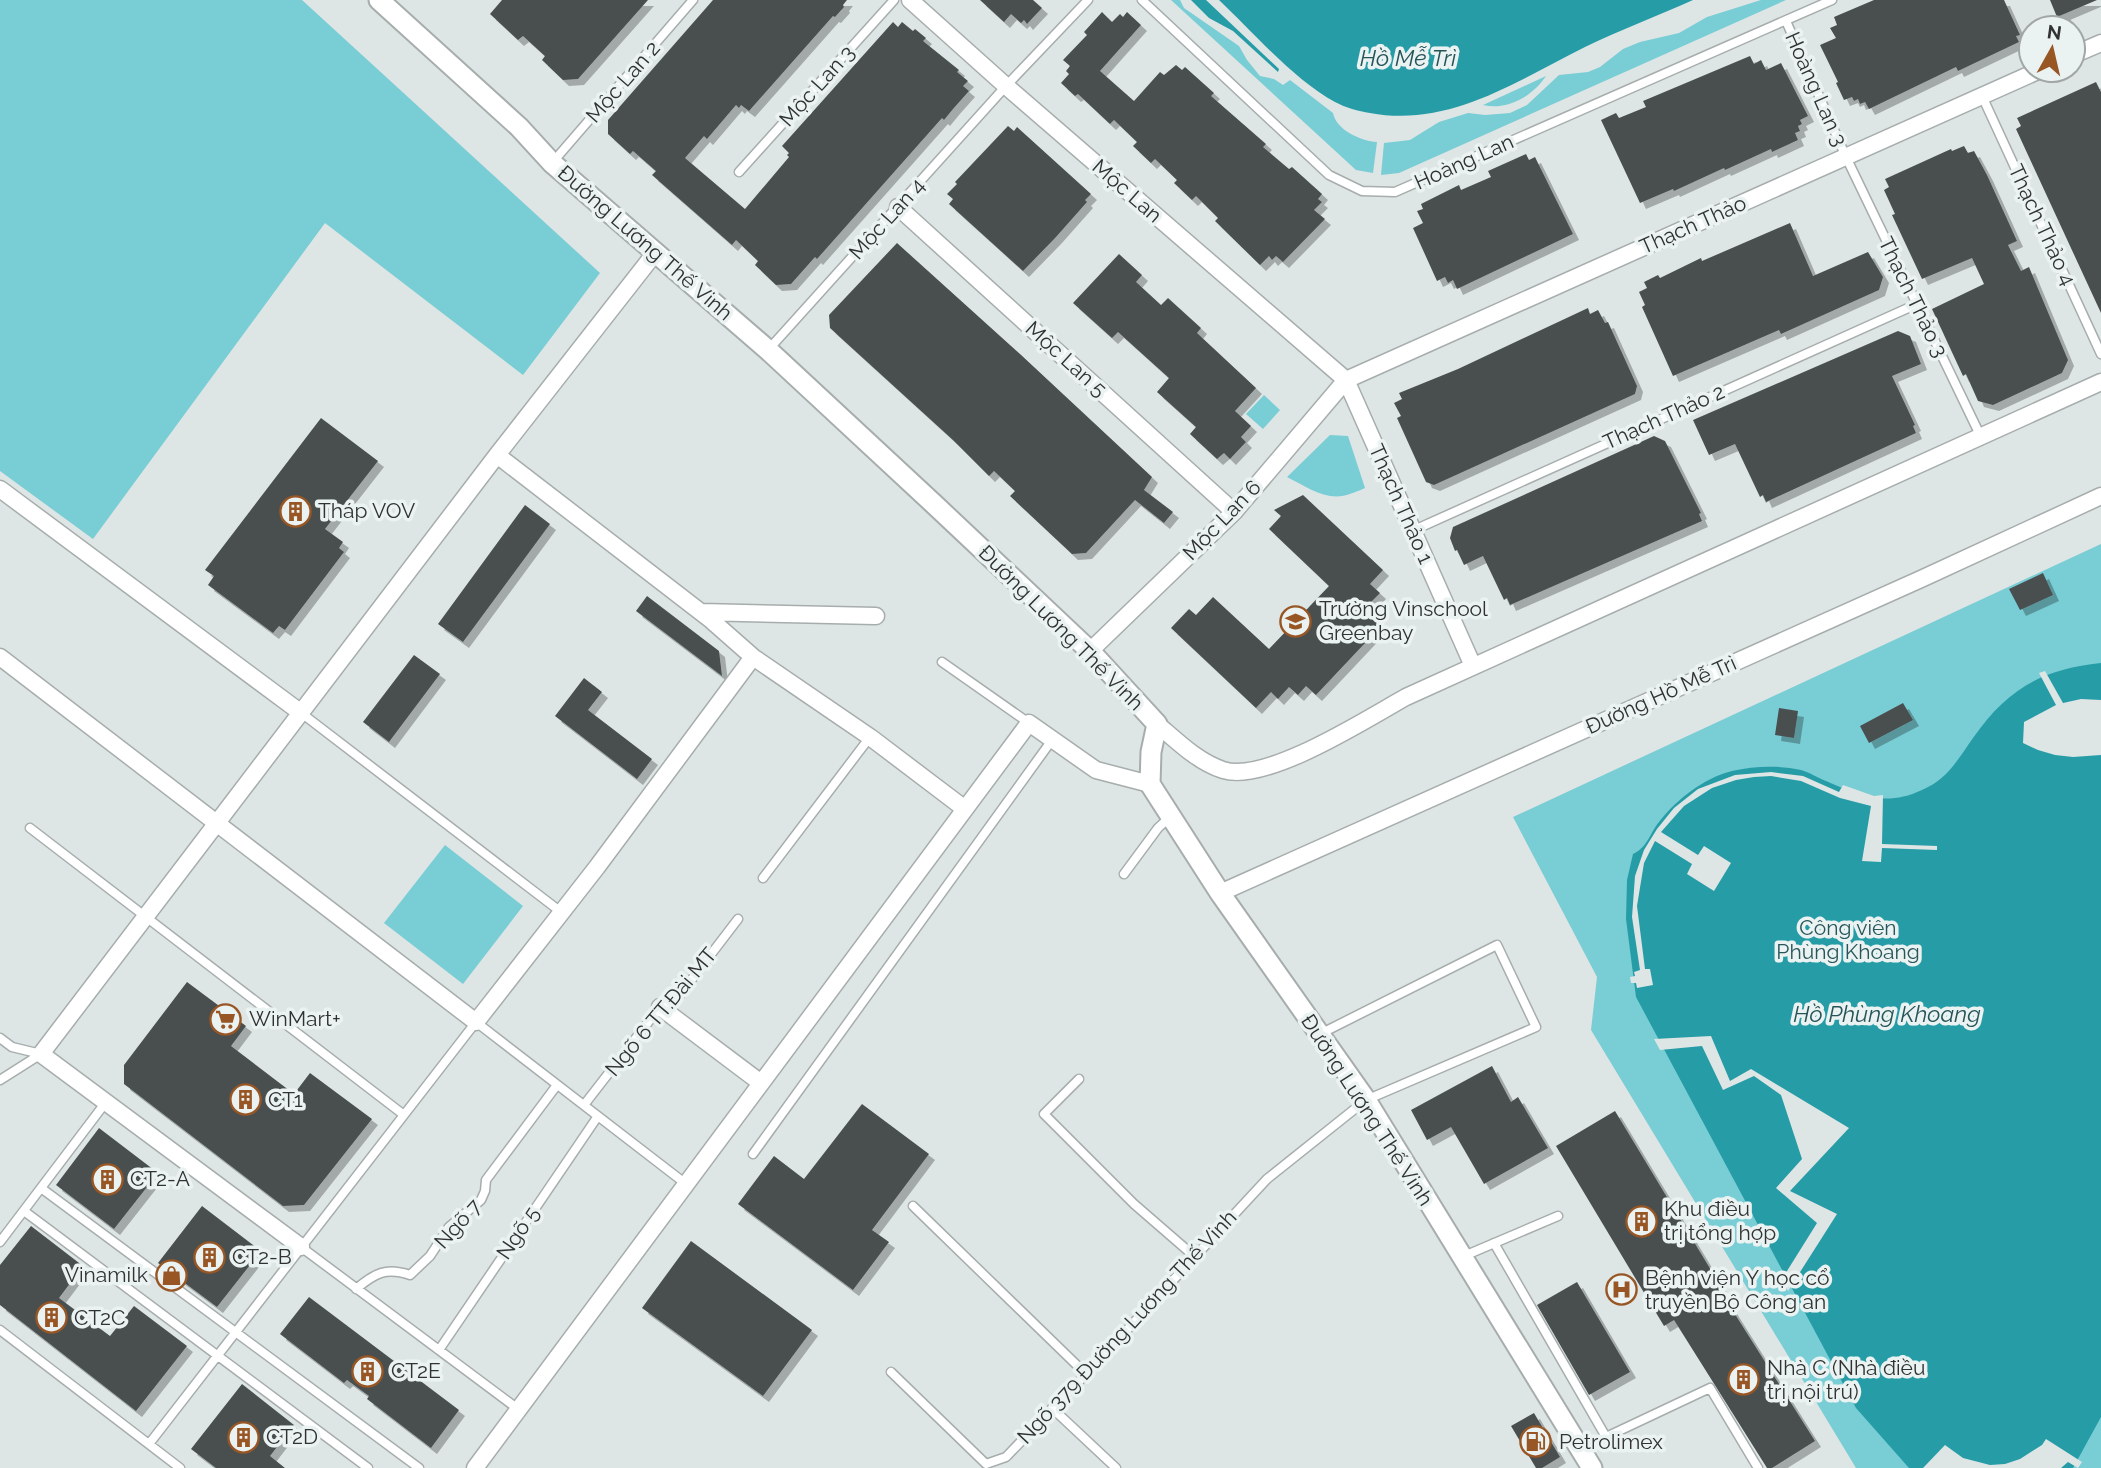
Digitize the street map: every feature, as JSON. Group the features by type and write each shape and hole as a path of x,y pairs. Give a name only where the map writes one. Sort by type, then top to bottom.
{"street":[{"name":"Đường Lương Thế Vinh","path":"379,0 519,127 552,163 768,350 1090,651 1157,724 1150,783 1220,893 1366,1100 1592,1468"},
{"name":"Mộc Lan","path":"910,0 1346,380"},
{"name":"Thạch Thảo","path":"1346,380 2017,80"},
{"name":"Mộc Lan 5","path":"898,206 1234,512"},
{"path":"301,1247 41,1054 496,455 654,253"},
{"name":"Mộc Lan 6","path":"1090,651 1234,512 1346,380"},
{"name":"Thạch Thảo 1","path":"1346,380 1473,666"},
{"path":"1157,724 1201,760 1226,771 1264,769 1327,741 1406,696 2101,382"},
{"path":"496,455 701,612 753,657 870,737 965,809"},
{"path":"0,489 300,712"},
{"name":"Đường Hồ Mễ Trì","path":"1220,893 2101,496"},
{"path":"701,612 876,616"},
{"path":"0,657 476,1022 753,657"},
{"path":"475,1468 1029,723 1096,770 1150,783"},
{"path":"660,1007 761,1083"}],"lane":[{"name":"Mộc Lan 2","path":"552,163 693,0"},
{"name":"Mộc Lan 3","path":"740,172 894,0"},
{"name":"Mộc Lan 4","path":"768,350 1006,86 1088,0"},
{"name":"Hoàng Lan","path":"1142,0 1329,175 1363,191 1395,192 1832,0"},
{"name":"Hoàng Lan 3","path":"1786,21 1846,157"},
{"name":"Thạch Thảo 4","path":"1983,96 2101,354"},
{"name":"Thạch Thảo 3","path":"1846,157 1981,437"},
{"name":"Thạch Thảo 2","path":"1412,531 1917,304"},
{"path":"942,662 1029,723"},
{"path":"300,712 561,912"},
{"path":"762,878 870,737"},
{"path":"753,1154 1052,740"},
{"path":"1124,874 1158,828 1171,816"},
{"path":"30,828 404,1115"},
{"name":"Ngõ 6 TT.Đài MT","path":"584,1105 660,1007 676,1000 738,919"},
{"name":"Ngõ 379 Đường Lương Thế Vinh","path":"891,1373 986,1464 1006,1457 1267,1178 1366,1100 1536,1027 1497,945 1320,1034"},
{"path":"149,1444 476,1022 685,1184"},
{"path":"0,1038 12,1047 41,1054"},
{"path":"0,1080 41,1054"},
{"path":"1079,1079 1044,1114 1134,1204 1194,1256"},
{"name":"Ngõ 7","path":"356,1289 381,1272 399,1271 410,1276 418,1269 449,1227 481,1200 486,1180 557,1085"},
{"path":"0,1242 106,1102"},
{"name":"Ngõ 5","path":"439,1350 598,1116"},
{"path":"41,1188 419,1468"},
{"path":"913,1206 1086,1374"},
{"path":"24,1211 368,1468"},
{"path":"1461,1257 1558,1216"},
{"path":"1494,1243 1606,1437 1710,1388 1758,1468"},
{"path":"301,1247 518,1409"},
{"path":"0,1330 180,1468"},
{"path":"1052,1408 1116,1468"}],"green space":[{"path":"0,0 302,0 600,273 523,375 325,223 93,539 0,471"},
{"path":"1171,0 1180,0 1184,8 1239,46 1260,76 1274,79 1283,85 1290,80 1333,113 1344,129 1357,137 1377,142 1373,173 1356,170"},
{"path":"1761,0 1786,0 1399,173 1381,175 1384,143 1410,140 1439,122 1468,113 1510,113 1527,105 1559,75 1588,72 1600,67 1623,49 1679,33 1707,17"},
{"path":"1546,76 1534,90 1519,100 1501,106 1483,105"},
{"path":"1264,395 1280,410 1263,429 1246,414"},
{"path":"1330,435 1348,436 1365,488 1335,496 1313,491 1287,477"},
{"name":"Hồ Phùng Khoang","path":"2101,544 2101,1468 1856,1468 1591,1030 1597,977 1513,817"},
{"path":"445,845 523,906 463,984 384,923"}],"water":[{"path":"1191,0 1206,0 1279,69 1278,72 1233,31 1209,18"},
{"name":"Hồ Mễ Trì","path":"1219,0 1693,0 1598,41 1482,98 1455,108 1399,116 1352,109 1320,93 1274,55"},
{"name":"Hồ Phùng Khoang","path":"2101,663 2101,1417 2073,1468 1909,1468 1856,1408 1636,997 1626,919 1627,880 1633,854 1642,848 1674,805 1701,784 1732,771 1767,767 1793,768 1873,798 1897,798 1922,790 1946,774 1986,721 2013,694 2044,676 2061,670"}],"pier":[{"path":"2045,671 2063,703 2081,699 2101,700 2101,755 2055,755 2023,743 2024,722 2056,705 2039,673"},
{"path":"1771,772 1803,776 1839,792 1843,785 1874,796 1883,795 1882,844 1937,846 1937,850 1882,848 1881,862 1862,861 1871,806 1840,798 1801,781 1771,776 1736,780 1712,788 1684,806 1661,832 1698,855 1704,846 1731,863 1714,891 1687,874 1692,864 1655,841 1644,863 1637,906 1645,969 1650,969 1653,985 1637,988 1636,983 1631,983 1630,977 1640,970 1632,917 1635,876 1644,850 1657,829 1674,808 1698,789 1735,775"},
{"path":"1711,1036 1730,1081 1751,1069 1849,1128 1790,1191 1837,1214 1788,1291 1782,1279 1817,1223 1776,1188 1802,1159 1781,1095 1754,1076 1723,1090 1702,1046 1660,1050 1654,1039"},
{"path":"2046,1439 2082,1462 2078,1468 2068,1462 2061,1468 1923,1468 1945,1445 1963,1458 1990,1465 2020,1459 2042,1445"}],"building":[{"path":"502,0 648,0 578,79 563,80 542,60 545,56 523,36 518,40 490,14"},
{"path":"713,0 847,0 844,7 749,111 736,105 707,139 704,136 685,158 745,209 789,157 789,153 782,146 893,22 898,27 902,22 913,31 915,29 926,38 923,41 959,70 957,72 968,81 963,86 969,91 944,120 942,118 817,259 815,257 791,284 776,285 755,265 758,261 736,240 732,245 652,175 656,171 633,151 630,154 608,134 608,120"},
{"path":"980,0 1033,0 1042,8 1027,24 1024,20 1021,23 1011,14 1004,22"},
{"path":"1874,0 2004,0 2017,28 2017,43 1958,71 1956,67 1869,109 1865,102 1860,104 1858,99 1854,101 1852,97 1844,100 1820,45 1836,38 1830,28 1837,25 1834,17"},
{"path":"2050,0 2097,0 2064,14 2056,14"},
{"path":"1102,12 1112,22 1120,14 1123,17 1127,12 1141,25 1100,71 1134,101 1160,72 1164,75 1176,65 1182,70 1185,67 1214,93 1211,96 1266,144 1263,147 1289,169 1292,167 1322,194 1318,199 1322,202 1314,210 1325,219 1283,262 1276,256 1272,260 1269,256 1260,265 1215,221 1218,218 1196,196 1192,200 1174,183 1177,180 1155,159 1151,163 1133,146 1137,142 1114,120 1110,124 1078,94 1075,96 1061,83 1069,74 1066,71 1070,66 1063,60 1087,35 1084,32"},
{"path":"1750,56 1754,64 1761,60 1766,70 1781,63 1808,116 1800,120 1800,131 1795,133 1798,140 1640,203 1601,120 1616,113 1619,118 1646,107 1643,101"},
{"path":"2096,82 2101,92 2101,313 2016,129 2021,126 2017,118"},
{"path":"1008,126 1014,131 1017,127 1091,194 1085,200 1087,202 1023,271 949,204 953,199 947,194"},
{"path":"1964,146 1968,153 1974,151 1987,175 2017,241 2008,245 2021,271 2029,267 2068,360 2062,373 1993,405 1978,401 1966,374 1963,376 1932,309 1984,284 1972,258 1922,279 1892,215 1895,214 1884,190 1889,187 1885,179 1951,149 1952,151"},
{"path":"1526,154 1529,160 1535,157 1573,234 1457,289 1453,280 1448,283 1445,277 1437,281 1413,228 1423,223 1417,211 1423,209 1421,204 1459,185 1461,190 1491,177 1488,171"},
{"path":"1790,223 1813,276 1868,252 1883,277 1879,290 1781,334 1779,330 1673,376 1642,307 1645,305 1639,292 1647,288 1644,282 1658,275 1660,278 1701,258 1702,261"},
{"path":"897,243 1152,477 1144,490 1173,512 1164,523 1135,500 1086,553 1072,554 1010,496 1015,491 994,471 989,476 830,328 829,315"},
{"path":"1119,254 1142,275 1136,282 1161,305 1168,298 1201,328 1197,333 1256,388 1235,411 1251,426 1241,437 1246,442 1230,459 1224,453 1217,459 1190,434 1196,427 1157,392 1169,378 1118,332 1112,338 1073,303"},
{"path":"1588,308 1590,314 1598,310 1605,323 1608,322 1637,386 1635,394 1434,485 1426,482 1397,418 1401,416 1394,403 1402,399 1399,393 1458,369"},
{"path":"1898,331 1910,336 1921,364 1892,376 1915,425 1913,426 1916,433 1766,502 1763,495 1760,497 1735,444 1709,455 1693,420"},
{"name":"Tháp VOV","path":"321,418 378,461 325,529 343,542 339,548 344,552 285,630 279,626 273,633 208,585 214,576 205,570"},
{"path":"1654,436 1665,441 1701,513 1699,514 1702,521 1510,605 1507,598 1504,600 1483,556 1464,565 1457,550 1455,551 1450,538 1453,527"},
{"path":"1303,495 1383,570 1370,584 1380,593 1370,603 1379,612 1374,617 1382,625 1316,695 1306,686 1298,695 1289,687 1278,699 1271,692 1256,708 1171,628 1189,609 1196,615 1213,597 1269,649 1329,586 1269,529 1281,516 1274,510"},
{"path":"525,505 550,524 463,642 438,624"},
{"path":"2043,573 2053,595 2020,610 2009,589"},
{"path":"647,596 719,651 722,676 636,611"},
{"path":"414,655 440,674 389,742 363,722"},
{"path":"584,678 602,692 588,710 652,759 637,779 555,716"},
{"path":"1903,703 1913,720 1869,743 1860,726"},
{"path":"1779,708 1798,711 1794,738 1775,735"},
{"name":"CT1","path":"187,982 246,1026 231,1046 294,1094 310,1073 372,1119 304,1205 283,1206 124,1084 124,1065"},
{"path":"1492,1066 1511,1102 1518,1097 1548,1148 1484,1184 1451,1127 1427,1140 1411,1110"},
{"path":"862,1104 929,1154 872,1230 889,1242 853,1290 738,1204 774,1156 804,1179"},
{"path":"1615,1111 1723,1290 1721,1292 1815,1441 1772,1468 1767,1468 1674,1320 1664,1326 1556,1146"},
{"name":"CT2-A","path":"99,1128 158,1173 114,1229 56,1185"},
{"name":"CT2-B","path":"202,1206 261,1251 217,1307 158,1263"},
{"name":"CT2C","path":"31,1226 83,1266 59,1298 110,1336 134,1306 187,1346 136,1411 0,1305 0,1265"},
{"path":"691,1241 812,1330 763,1396 642,1308"},
{"path":"1577,1282 1630,1372 1589,1395 1537,1305"},
{"name":"CT2E","path":"309,1297 459,1410 431,1448 367,1399 369,1396 347,1380 344,1383 280,1334"},
{"name":"CT2D","path":"242,1384 294,1425 270,1456 285,1468 216,1468 191,1449"},
{"name":"Petrolimex","path":"1534,1413 1560,1457 1542,1468 1536,1468 1511,1426"}],"place":[{"name":"Tháp VOV","path":"295,511"},
{"name":"Trường Vinschool Greenbay","path":"1296,621"},
{"name":"WinMart+","path":"226,1019"},
{"name":"CT1","path":"245,1100"},
{"name":"CT2-A","path":"107,1179"},
{"name":"Khu điều trị tổng hợp","path":"1641,1221"},
{"name":"CT2-B","path":"209,1257"},
{"name":"Vinamilk","path":"171,1275"},
{"name":"Bệnh viện Y học cổ truyền Bộ Công an","path":"1622,1290"},
{"name":"CT2C","path":"51,1318"},
{"name":"CT2E","path":"368,1371"},
{"name":"Nhà C (Nhà điều trị nội trú)","path":"1744,1380"},
{"name":"CT2D","path":"243,1437"},
{"name":"Petrolimex","path":"1536,1442"}],"park label":[{"name":"Công viên Phùng Khoang","path":"1848,940"}]}
